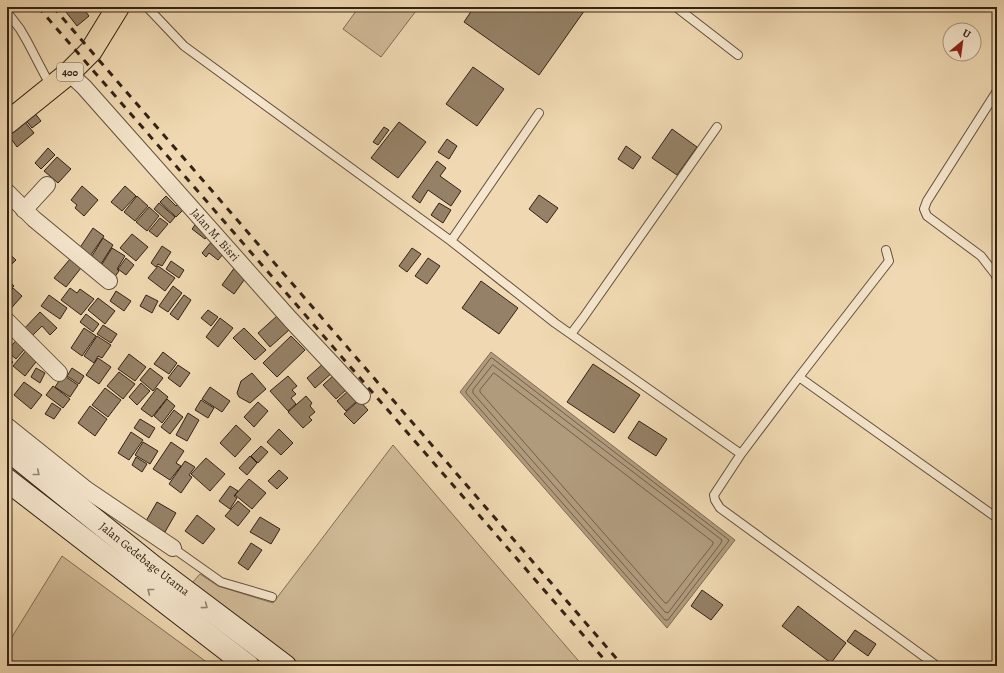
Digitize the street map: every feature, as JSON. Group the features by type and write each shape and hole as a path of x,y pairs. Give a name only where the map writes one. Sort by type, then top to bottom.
{"main road":[{"name":"400","path":"9,116 51,88 69,73 91,51 118,7"},
{"name":"Jalan Gedebage Utama","path":"7,449 273,662"},
{"name":"Jalan Gedebage Utama","path":"7,480 248,666"}],"street":[{"name":"Jalan M. Bisri","path":"69,73 84,87 290,320 362,396"},
{"path":"24,210 47,185"},
{"path":"7,192 24,210 109,281"},
{"path":"7,321 59,373"},
{"path":"7,426 87,490 173,548"}],"lane":[{"path":"676,7 738,55"},
{"path":"148,8 184,46 451,241 555,323 742,454"},
{"path":"7,12 20,28 27,40 51,88"},
{"path":"997,91 927,201 924,209 927,216 981,256 996,274 997,279"},
{"path":"451,241 539,113"},
{"path":"571,334 717,126"},
{"path":"886,250 889,261 799,377 742,454 714,495 720,508 937,666"},
{"path":"799,377 997,518"},
{"path":"173,548 222,582 272,597"}],"shaded area":[{"path":"359,7 419,7 381,57 343,29"},
{"path":"393,445 583,666 303,666 192,583 200,574 218,586 273,603"},
{"path":"62,556 212,666 7,666 7,645"}],"water":[{"path":"491,352 735,540 667,628 460,392"}],"building":[{"path":"72,7 82,7 89,16 77,26 66,12"},
{"path":"474,7 587,7 539,75 464,22"},
{"path":"473,67 504,89 477,126 446,104"},
{"path":"33,111 41,121 32,128 24,118"},
{"path":"21,117 34,133 17,147 12,140 9,142 7,140 7,129"},
{"path":"399,122 426,142 398,178 371,158"},
{"path":"384,127 389,130 378,145 373,142"},
{"path":"672,129 697,147 677,175 652,158"},
{"path":"447,139 457,146 449,159 438,152"},
{"path":"626,146 641,157 633,169 618,159"},
{"path":"48,148 55,155 41,169 35,163"},
{"path":"57,157 71,169 58,183 44,171"},
{"path":"437,161 446,168 440,176 461,191 451,206 428,190 420,203 412,197"},
{"path":"82,186 98,200 84,216 75,208 77,205 71,200"},
{"path":"125,186 136,196 122,211 111,202"},
{"path":"539,195 558,208 547,223 529,209"},
{"path":"137,196 148,206 135,221 124,212"},
{"path":"166,196 176,206 182,200 188,205 176,217 160,202"},
{"path":"159,203 175,217 170,223 154,209"},
{"path":"439,203 451,210 443,223 431,215"},
{"path":"149,207 159,216 147,231 136,222"},
{"path":"160,218 168,224 157,237 149,231"},
{"path":"198,221 211,232 205,239 192,229"},
{"path":"93,228 104,236 88,259 77,252"},
{"path":"132,234 148,247 136,261 120,248"},
{"path":"103,238 113,245 99,267 89,261"},
{"path":"212,241 225,252 218,260 209,253 206,257 202,253"},
{"path":"162,246 171,252 162,266 158,264 156,267 151,263"},
{"path":"112,248 125,256 117,269 119,271 114,278 99,269"},
{"path":"412,248 421,254 407,272 399,266"},
{"path":"7,252 16,260 7,269"},
{"path":"126,258 134,265 126,275 118,269"},
{"path":"428,258 440,266 427,284 415,276"},
{"path":"70,259 81,268 66,287 54,278"},
{"path":"171,261 184,270 179,278 166,269"},
{"path":"158,266 175,278 165,291 148,278"},
{"path":"235,267 247,276 234,294 222,285"},
{"path":"7,279 14,286 7,293"},
{"path":"481,281 518,308 499,334 462,308"},
{"path":"173,286 182,293 168,312 159,306"},
{"path":"13,288 22,296 7,313 7,295"},
{"path":"70,288 77,293 80,289 94,299 81,315 61,300"},
{"path":"116,291 131,301 124,311 110,301"},
{"path":"49,295 67,308 60,319 41,306"},
{"path":"146,295 158,301 152,313 140,306"},
{"path":"184,295 191,300 178,320 170,314"},
{"path":"98,298 115,311 105,324 88,310"},
{"path":"208,310 218,317 211,326 201,318"},
{"path":"40,312 57,328 50,335 42,326 29,339 21,332"},
{"path":"86,314 99,324 93,332 80,322"},
{"path":"277,316 289,330 270,347 258,333"},
{"path":"220,318 233,328 218,347 206,337"},
{"path":"7,323 17,333 7,345"},
{"path":"103,325 117,334 111,343 97,334"},
{"path":"84,328 96,336 82,356 71,348"},
{"path":"244,328 266,350 255,360 233,338"},
{"path":"97,336 111,345 102,358 98,356 94,363 84,356"},
{"path":"291,336 305,350 277,377 263,363"},
{"path":"19,337 29,344 16,359 7,351"},
{"path":"28,348 39,358 25,376 13,366"},
{"path":"163,352 177,363 169,374 154,364"},
{"path":"129,354 146,367 135,381 118,369"},
{"path":"7,358 13,362 7,369"},
{"path":"98,358 111,367 99,384 86,375"},
{"path":"325,362 333,372 315,388 307,378"},
{"path":"593,364 640,395 614,433 567,402"},
{"path":"178,365 190,373 180,387 168,378"},
{"path":"36,368 45,373 40,383 31,377"},
{"path":"72,368 84,376 79,384 67,376"},
{"path":"150,368 163,378 153,391 140,380"},
{"path":"119,372 135,384 123,399 107,386"},
{"path":"252,373 266,389 250,403 239,397 237,393 241,381"},
{"path":"63,375 78,385 70,397 55,387"},
{"path":"334,375 347,389 336,399 323,385"},
{"path":"288,376 297,386 292,390 296,394 291,398 296,404 288,411 270,391"},
{"path":"24,382 42,395 31,409 14,395"},
{"path":"141,383 150,391 137,405 129,397"},
{"path":"53,386 70,399 63,408 46,395"},
{"path":"210,387 230,401 222,412 202,399"},
{"path":"105,388 121,400 108,417 92,405"},
{"path":"157,388 168,397 152,417 141,409"},
{"path":"348,391 357,401 346,411 337,401"},
{"path":"306,396 312,403 310,406 315,412 309,417 312,420 303,428 288,412"},
{"path":"167,399 175,406 162,423 154,416"},
{"path":"201,400 214,408 208,418 195,410"},
{"path":"359,400 368,410 354,424 344,414"},
{"path":"258,402 268,411 254,427 244,417"},
{"path":"52,403 61,409 54,419 45,414"},
{"path":"90,406 107,419 95,436 78,423"},
{"path":"174,410 183,417 170,434 161,427"},
{"path":"188,413 199,420 187,441 176,435"},
{"path":"140,419 155,428 149,438 134,428"},
{"path":"639,421 667,439 656,456 628,438"},
{"path":"236,425 251,439 235,457 220,443"},
{"path":"279,429 293,443 281,455 267,442"},
{"path":"131,432 143,440 129,460 118,453"},
{"path":"143,442 158,451 150,464 135,455"},
{"path":"171,442 184,451 176,463 181,466 170,480 153,469"},
{"path":"261,446 268,452 258,463 251,456"},
{"path":"250,456 257,463 247,475 239,468"},
{"path":"136,457 147,464 142,472 132,465"},
{"path":"206,458 225,474 210,491 191,474"},
{"path":"185,461 195,467 189,475 192,477 181,493 169,484"},
{"path":"279,470 288,478 277,489 268,481"},
{"path":"249,479 266,493 252,509 235,495"},
{"path":"230,486 238,491 234,496 237,498 230,509 219,501"},
{"path":"238,501 250,511 238,526 225,516"},
{"path":"157,502 176,513 165,532 146,521"},
{"path":"197,515 215,529 203,544 185,531"},
{"path":"260,517 280,529 271,544 250,532"},
{"path":"251,543 262,550 248,570 238,563"},
{"path":"702,590 723,605 711,620 691,606"},
{"path":"798,606 846,643 831,663 782,626"},
{"path":"855,630 876,644 868,656 847,641"}],"railway":[{"path":"38,7 610,666"},
{"path":"53,7 623,666"}]}
